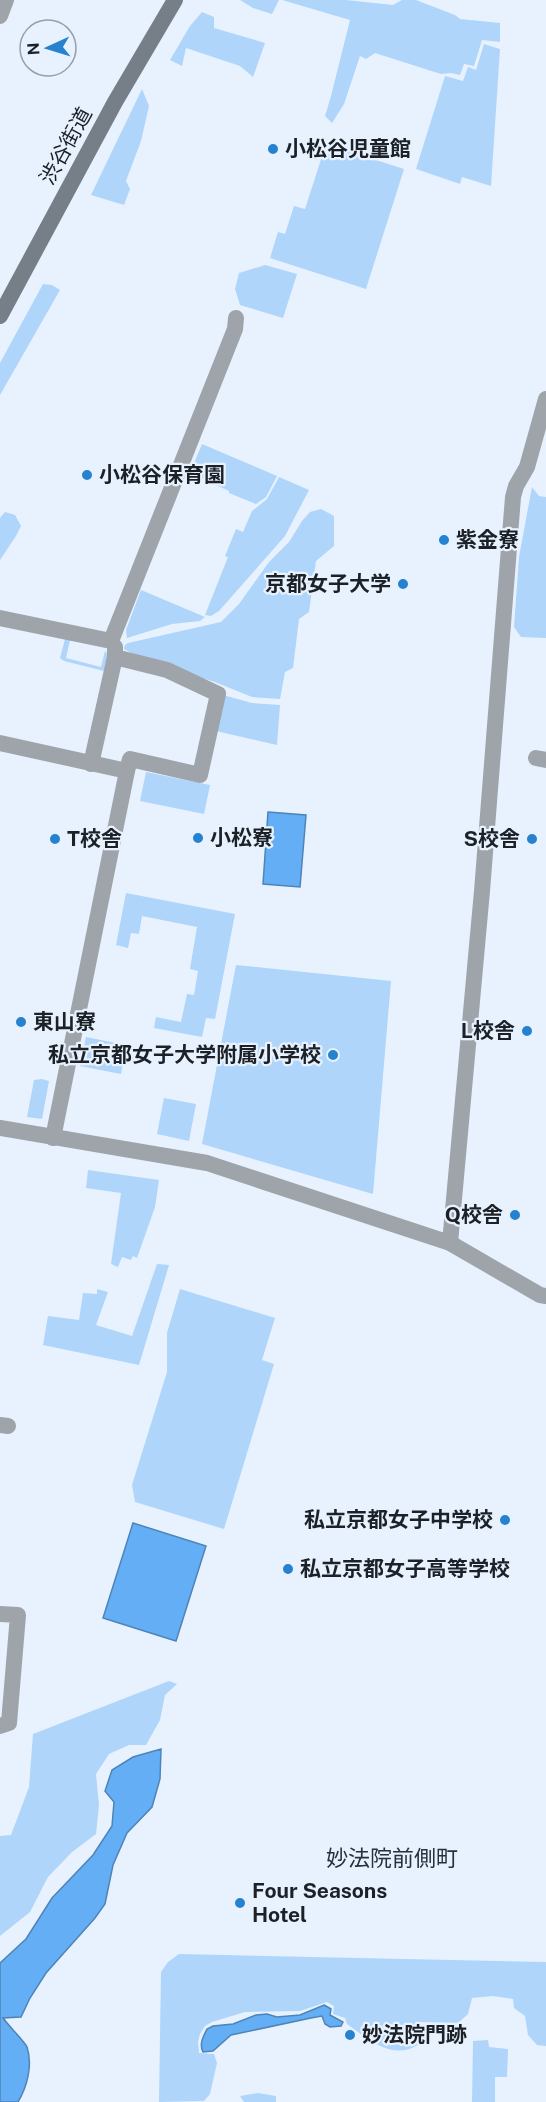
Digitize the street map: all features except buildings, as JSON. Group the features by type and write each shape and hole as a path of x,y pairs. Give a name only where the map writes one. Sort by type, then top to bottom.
{"main road":[{"name":"渋谷街道","path":"0,316 115,102 175,0"}],"street":[{"path":"0,16 6,0"},
{"path":"91,764 113,649 234,329 236,318"},
{"path":"450,1243 482,891 513,497 516,486 527,467 546,399"},
{"path":"0,618 113,649 167,670 218,694 200,776 130,759 53,1138"},
{"path":"0,743 127,771"},
{"path":"0,1128 207,1163 450,1243 540,1295 546,1296"},
{"path":"0,1614 18,1615 9,1723 0,1726"}],"shaded area":[{"path":"240,0 279,0 272,14 253,8"},
{"path":"282,0 346,0 393,5 402,0 416,0 460,19 500,23 500,42 482,40 474,66 464,64 460,75 441,74 375,53 366,59 360,56 344,104 332,123 325,116 350,20"},
{"path":"202,12 214,17 214,28 265,43 253,77 240,66 186,48 182,66 170,60 190,26"},
{"path":"484,44 500,49 491,186 462,177 460,184 416,169 445,76 463,81 468,67 476,70"},
{"path":"142,89 149,106 141,141 126,181 130,189 124,205 91,195"},
{"path":"326,144 404,169 366,289 270,258 278,232 285,234 294,206 305,209"},
{"path":"265,265 297,274 283,318 240,305 235,289 239,273"},
{"path":"43,284 52,285 60,290 0,395 0,363"},
{"path":"202,444 277,476 266,497 256,504 190,473"},
{"path":"279,477 309,490 285,536 219,611 211,616 205,615 228,557 225,556 236,529 243,532 252,511 267,499"},
{"path":"532,487 539,496 546,497 546,638 521,637 514,627 519,557"},
{"path":"321,509 334,516 334,546 316,561 309,612 299,619 293,668 285,672 280,699 252,697 124,649 128,643 221,622 239,604 269,562 289,542 302,521 310,512"},
{"path":"5,512 15,515 21,526 0,560 0,518"},
{"path":"141,590 205,617 200,621 172,624 127,638 126,630"},
{"path":"65,639 70,640 66,658 101,667 105,651 108,655 104,671 60,658"},
{"path":"223,695 252,703 280,705 277,745 216,731"},
{"path":"146,772 210,785 204,814 140,801"},
{"path":"126,893 235,914 215,1019 206,1018 202,1037 154,1028 156,1017 181,1022 187,994 194,995 198,971 190,969 197,927 142,916 139,934 131,933 128,948 116,945"},
{"path":"236,965 391,981 373,1194 202,1144"},
{"path":"86,1037 126,1045 121,1074 80,1066"},
{"path":"34,1080 49,1081 42,1119 27,1117"},
{"path":"164,1098 196,1104 189,1141 157,1134"},
{"path":"88,1170 159,1180 155,1207 137,1258 133,1256 131,1260 122,1257 118,1267 111,1264 121,1193 86,1188"},
{"path":"157,1264 169,1265 139,1365 43,1345 48,1316 79,1320 83,1293 97,1294 97,1289 108,1292 96,1325 132,1336"},
{"path":"180,1289 275,1318 262,1360 274,1364 224,1529 135,1502 132,1485 167,1372 167,1333"},
{"path":"169,1681 177,1684 165,1695 160,1720 146,1745 129,1745 109,1754 96,1774 99,1805 96,1834 72,1852 48,1877 30,1912 0,1936 0,1836 11,1835 29,1787 33,1734"},
{"path":"179,1954 546,1962 546,2046 537,2045 528,2035 525,2016 514,2008 513,1999 493,1996 472,1998 468,2014 458,2023 419,2022 418,2045 399,2051 381,2046 363,2036 347,2024 345,2018 333,2014 334,2006 327,2002 300,2011 245,2012 212,2022 205,2026 200,2034 199,2053 214,2054 217,2063 210,2094 204,2101 159,2102 161,1972 168,1962"},
{"path":"488,2040 489,2047 508,2049 507,2077 495,2077 495,2102 472,2102 473,2041"},
{"path":"258,2093 276,2096 276,2102 244,2102 240,2096"}],"water":[{"path":"268,812 306,815 300,887 263,884"},
{"path":"133,1523 206,1546 176,1641 103,1618"},
{"path":"161,1749 160,1779 152,1807 127,1833 113,1865 105,1904 46,1973 21,2017 3,2018 27,2047 29,2068 24,2090 18,2102 0,2102 0,1963 26,1939 52,1898 93,1855 112,1826 114,1802 105,1791 112,1770 133,1757"},
{"path":"324,2005 331,2009 330,2015 343,2022 341,2026 330,2027 325,2024 322,2016 231,2035 213,2051 203,2052 202,2040 207,2029 213,2026 233,2024 256,2015 267,2014 277,2017 300,2015"}],"place":[{"name":"小松谷児童館","path":"273,149"},
{"name":"小松谷保育園","path":"87,475"},
{"name":"紫金寮","path":"444,540"},
{"name":"京都女子大学","path":"403,584"},
{"name":"小松寮","path":"198,838"},
{"name":"T校舎","path":"55,839"},
{"name":"S校舎","path":"532,839"},
{"name":"東山寮","path":"21,1022"},
{"name":"L校舎","path":"527,1031"},
{"name":"私立京都女子大学附属小学校","path":"333,1055"},
{"name":"Q校舎","path":"515,1215"},
{"name":"私立京都女子中学校","path":"505,1520"},
{"name":"私立京都女子高等学校","path":"288,1569"},
{"name":"Four Seasons Hotel","path":"240,1903"},
{"name":"妙法院門跡","path":"350,2035"}],"district":[{"name":"妙法院前側町","path":"392,1858"}]}
